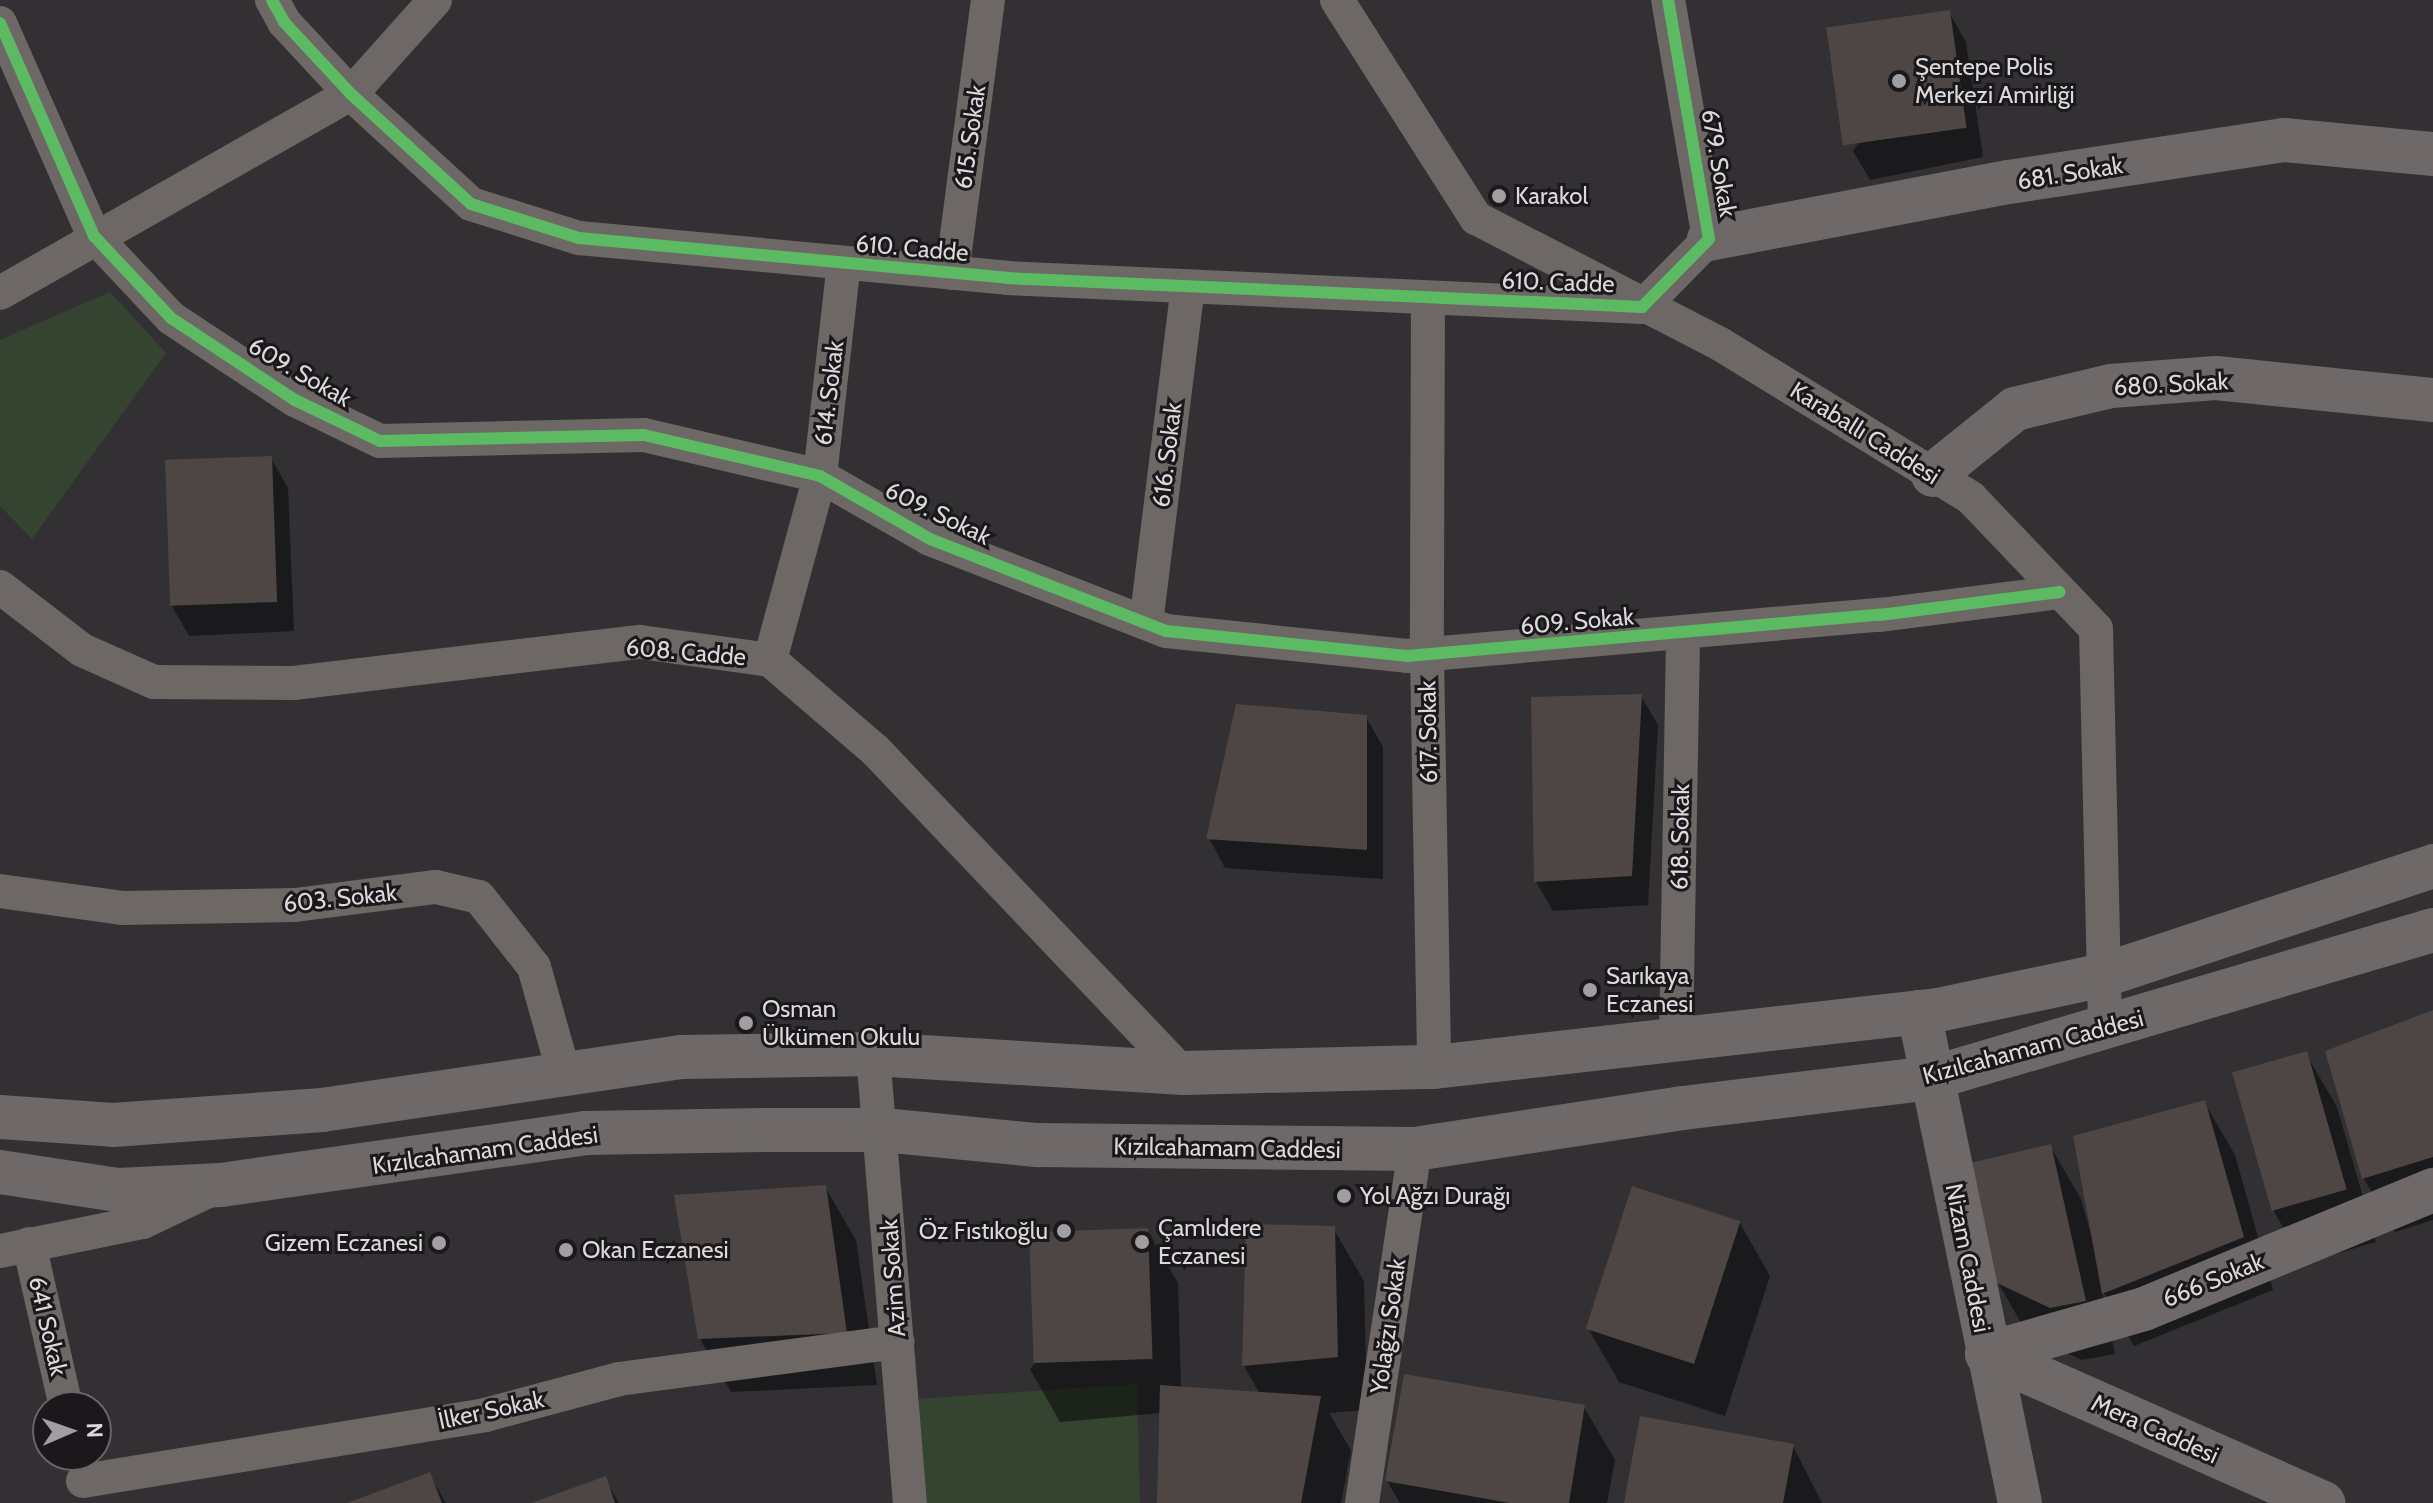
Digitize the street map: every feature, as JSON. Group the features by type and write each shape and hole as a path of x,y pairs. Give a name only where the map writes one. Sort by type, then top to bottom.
{"main road":[{"name":"681. Sokak","path":"1709,239 2009,182 2284,140 2433,154"},
{"name":"680. Sokak","path":"1933,475 2015,409 2111,386 2216,378 2433,400"},
{"path":"0,1117 113,1125 322,1110 681,1057 873,1054 1183,1073 1434,1067 1919,1012 2104,975 2433,866"},
{"name":"Kızılcahamam Caddesi","path":"0,1172 118,1190 221,1185 395,1164 585,1133 883,1130 1037,1145 1415,1149 1683,1108 1932,1078 2433,930"},
{"name":"Nizam Caddesi","path":"1919,1012 2020,1503"},
{"name":"666 Sokak","path":"1987,1354 2144,1309 2433,1190"},
{"name":"Mera Caddesi","path":"1987,1354 2323,1503"}],"street":[{"name":"610. Cadde","path":"272,0 284,22 351,94 471,204 579,238 952,273 1428,300 1642,307"},
{"path":"0,293 94,236 351,94 435,0"},
{"name":"615. Sokak","path":"952,273 988,0"},
{"name":"Karaballı Caddesi","path":"1337,0 1476,218 1642,307 1720,344 1971,498 2096,629 2105,1028"},
{"name":"679. Sokak","path":"1642,307 1709,239 1668,0"},
{"name":"609. Sokak","path":"0,23 94,236 171,318 295,400 380,441 644,435 820,476 930,539 1166,631 1427,655 1683,634 2060,592"},
{"name":"614. Sokak","path":"770,660 820,476 844,263"},
{"name":"616. Sokak","path":"1146,623 1188,287"},
{"name":"617. Sokak","path":"1428,300 1427,655 1434,1067"},
{"name":"608. Cadde","path":"0,587 82,650 154,682 294,683 640,642 770,660 875,750 1183,1073"},
{"name":"618. Sokak","path":"1676,1040 1683,634"},
{"name":"603. Sokak","path":"0,891 122,908 295,905 436,887 479,897 534,967 564,1074"},
{"name":"Azim Sokak","path":"873,1054 883,1130 910,1503"},
{"name":"Yolağzı Sokak","path":"1362,1503 1415,1149"},
{"path":"14,1247 143,1222 221,1185"},
{"name":"641 Sokak","path":"14,1247 61,1391"},
{"name":"İlker Sokak","path":"83,1480 485,1415 619,1379 898,1342"}],"green space":[{"path":"110,292 166,353 32,539 0,506 0,340"},
{"path":"1137,1384 1140,1503 927,1503 917,1399"}],"building":[{"name":"Şentepe Polis Merkezi Amirliği","path":"1950,10 1967,128 1843,145 1826,27"},
{"path":"272,456 277,602 170,606 165,460"},
{"path":"1642,694 1632,876 1534,882 1531,697"},
{"path":"1236,704 1367,715 1367,850 1206,839"},
{"path":"2433,1010 2433,1157 2362,1179 2325,1051"},
{"path":"2307,1051 2347,1189 2272,1211 2232,1072"},
{"path":"2205,1100 2244,1237 2102,1294 2073,1136"},
{"path":"2051,1144 2086,1301 2050,1308 1995,1282 1962,1165"},
{"path":"826,1185 847,1333 698,1339 674,1195"},
{"path":"1632,1186 1740,1221 1694,1364 1586,1329"},
{"path":"1246,1224 1335,1226 1338,1357 1242,1366"},
{"path":"1148,1228 1153,1359 1034,1363 1029,1232"},
{"path":"1404,1374 1585,1405 1569,1503 1510,1503 1385,1481"},
{"path":"1160,1385 1321,1396 1301,1503 1157,1503"},
{"path":"1640,1416 1794,1444 1783,1503 1624,1503"},
{"path":"430,1472 442,1503 347,1503"},
{"path":"606,1476 615,1503 531,1503"}],"cycle path":[{"path":"272,0 284,22 351,94 471,204 579,238 1007,278 1642,307 1709,239 1668,0"},
{"path":"0,23 94,236 171,318 295,400 380,441 644,435 820,476 930,539 1166,631 1407,656 1880,615 2060,592"}],"place":[{"name":"Şentepe Polis Merkezi Amirliği","path":"1899,81"},
{"name":"Karakol","path":"1499,196"},
{"name":"Sarıkaya Eczanesi","path":"1590,990"},
{"name":"Osman Ülkümen Okulu","path":"746,1023"},
{"name":"Yol Ağzı Durağı","path":"1344,1196"},
{"name":"Öz Fıstıkoğlu","path":"1064,1231"},
{"name":"Çamlıdere Eczanesi","path":"1142,1242"},
{"name":"Gizem Eczanesi","path":"439,1243"},
{"name":"Okan Eczanesi","path":"566,1250"}]}
